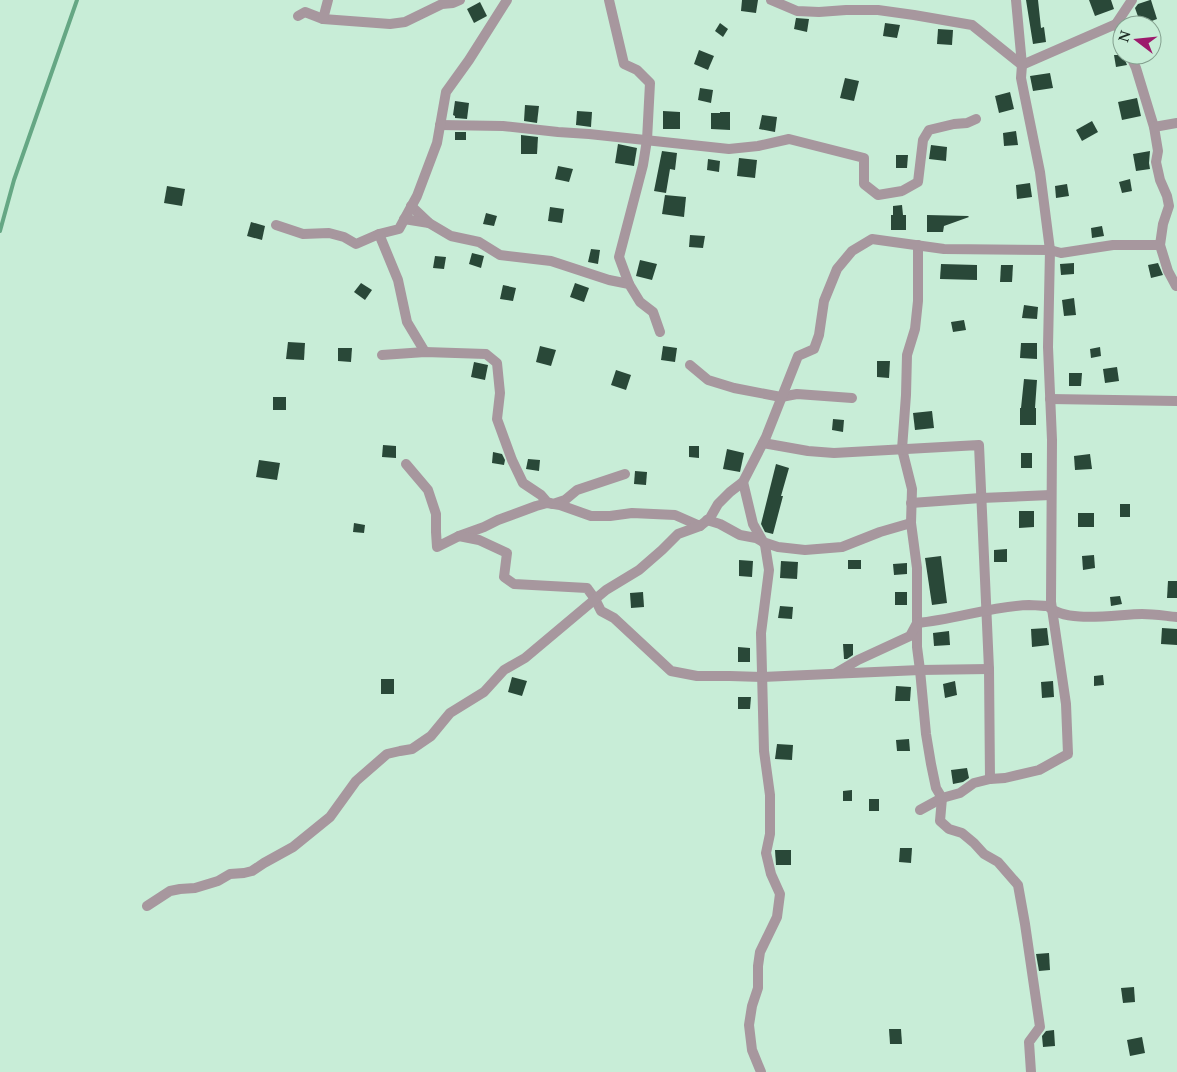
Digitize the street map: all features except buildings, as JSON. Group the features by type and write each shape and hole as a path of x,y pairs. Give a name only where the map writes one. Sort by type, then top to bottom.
{"street":[{"path":"323,19 328,0"},
{"path":"298,16 305,12 323,19 390,24 405,22 442,4 460,0"},
{"path":"276,225 303,234 329,233 344,237 356,244 379,234 399,229 417,196 437,143 446,92 507,0"},
{"path":"610,0 624,64 637,70 650,83 647,140 643,165 619,257 629,284 640,302 653,312 660,332"},
{"path":"771,0 797,11 878,10 972,25 1022,66"},
{"path":"920,810 942,798 960,793 974,783 1040,770 1068,754 1066,704 1051,602 1052,440 1048,347 1050,250 1040,172 1021,78 1022,66 1016,0"},
{"path":"1122,15 1132,0"},
{"path":"1022,66 1112,26"},
{"path":"1135,65 1154,126 1158,151 1156,162 1169,206 1162,224 1160,245 1168,271 1176,286"},
{"path":"440,125 503,126 729,149 758,146 790,139 864,158 864,184 878,195 902,192 918,182 923,140 929,130 967,123 976,119"},
{"path":"1154,126 1177,123"},
{"path":"411,206 429,223 451,236 480,242 500,254 551,260 609,280 629,284"},
{"path":"404,219 429,223"},
{"path":"379,234 398,280 408,322 425,352"},
{"path":"147,906 170,891 195,888 218,882 230,874 244,874 293,847 330,817 356,781 387,754 412,750 431,736 450,713 484,692 504,670 525,658 606,590 639,570 678,534 710,518 718,504 743,482 763,443 798,356 814,349 819,335 824,300 837,269 852,251 872,239 944,249 1050,250 1061,253 1113,246 1160,245"},
{"path":"918,245 918,301 915,330 907,355 902,449 912,489 911,524 918,568 916,647 926,734 936,788 942,798 940,821 949,829 962,833 974,842 984,854 998,862 1018,885 1040,1027 1029,1042 1031,1072"},
{"path":"382,355 425,352 486,354 497,363 500,393 497,418 503,438 523,484 542,495 547,502 553,504 565,500 577,490 625,474"},
{"path":"690,365 708,380 734,388 781,397 797,394 852,398"},
{"path":"1050,399 1177,401"},
{"path":"763,443 834,453 979,445 989,669 990,779"},
{"path":"406,464 428,490 436,514 437,547 498,520 547,503 560,505 591,516 632,513 675,515 703,523 720,524 740,535 756,538 763,542 805,550 842,547 880,532 911,524"},
{"path":"743,482 753,524 763,542 769,570 761,632 764,751 770,795 770,834 766,853 771,874 780,894 777,917 760,952 758,988 748,1025 752,1050 761,1072"},
{"path":"911,504 1051,495"},
{"path":"459,536 479,540 507,553 504,577 514,584 587,588 601,611 614,618 671,671 697,676 762,678 836,673 989,669"},
{"path":"917,623 938,621 1000,608 1030,605 1048,606 1063,615 1077,617 1144,614 1177,617"},
{"path":"836,673 866,656 910,636 917,623"}],"waterway":[{"path":"0,231 14,180 77,0"}]}
